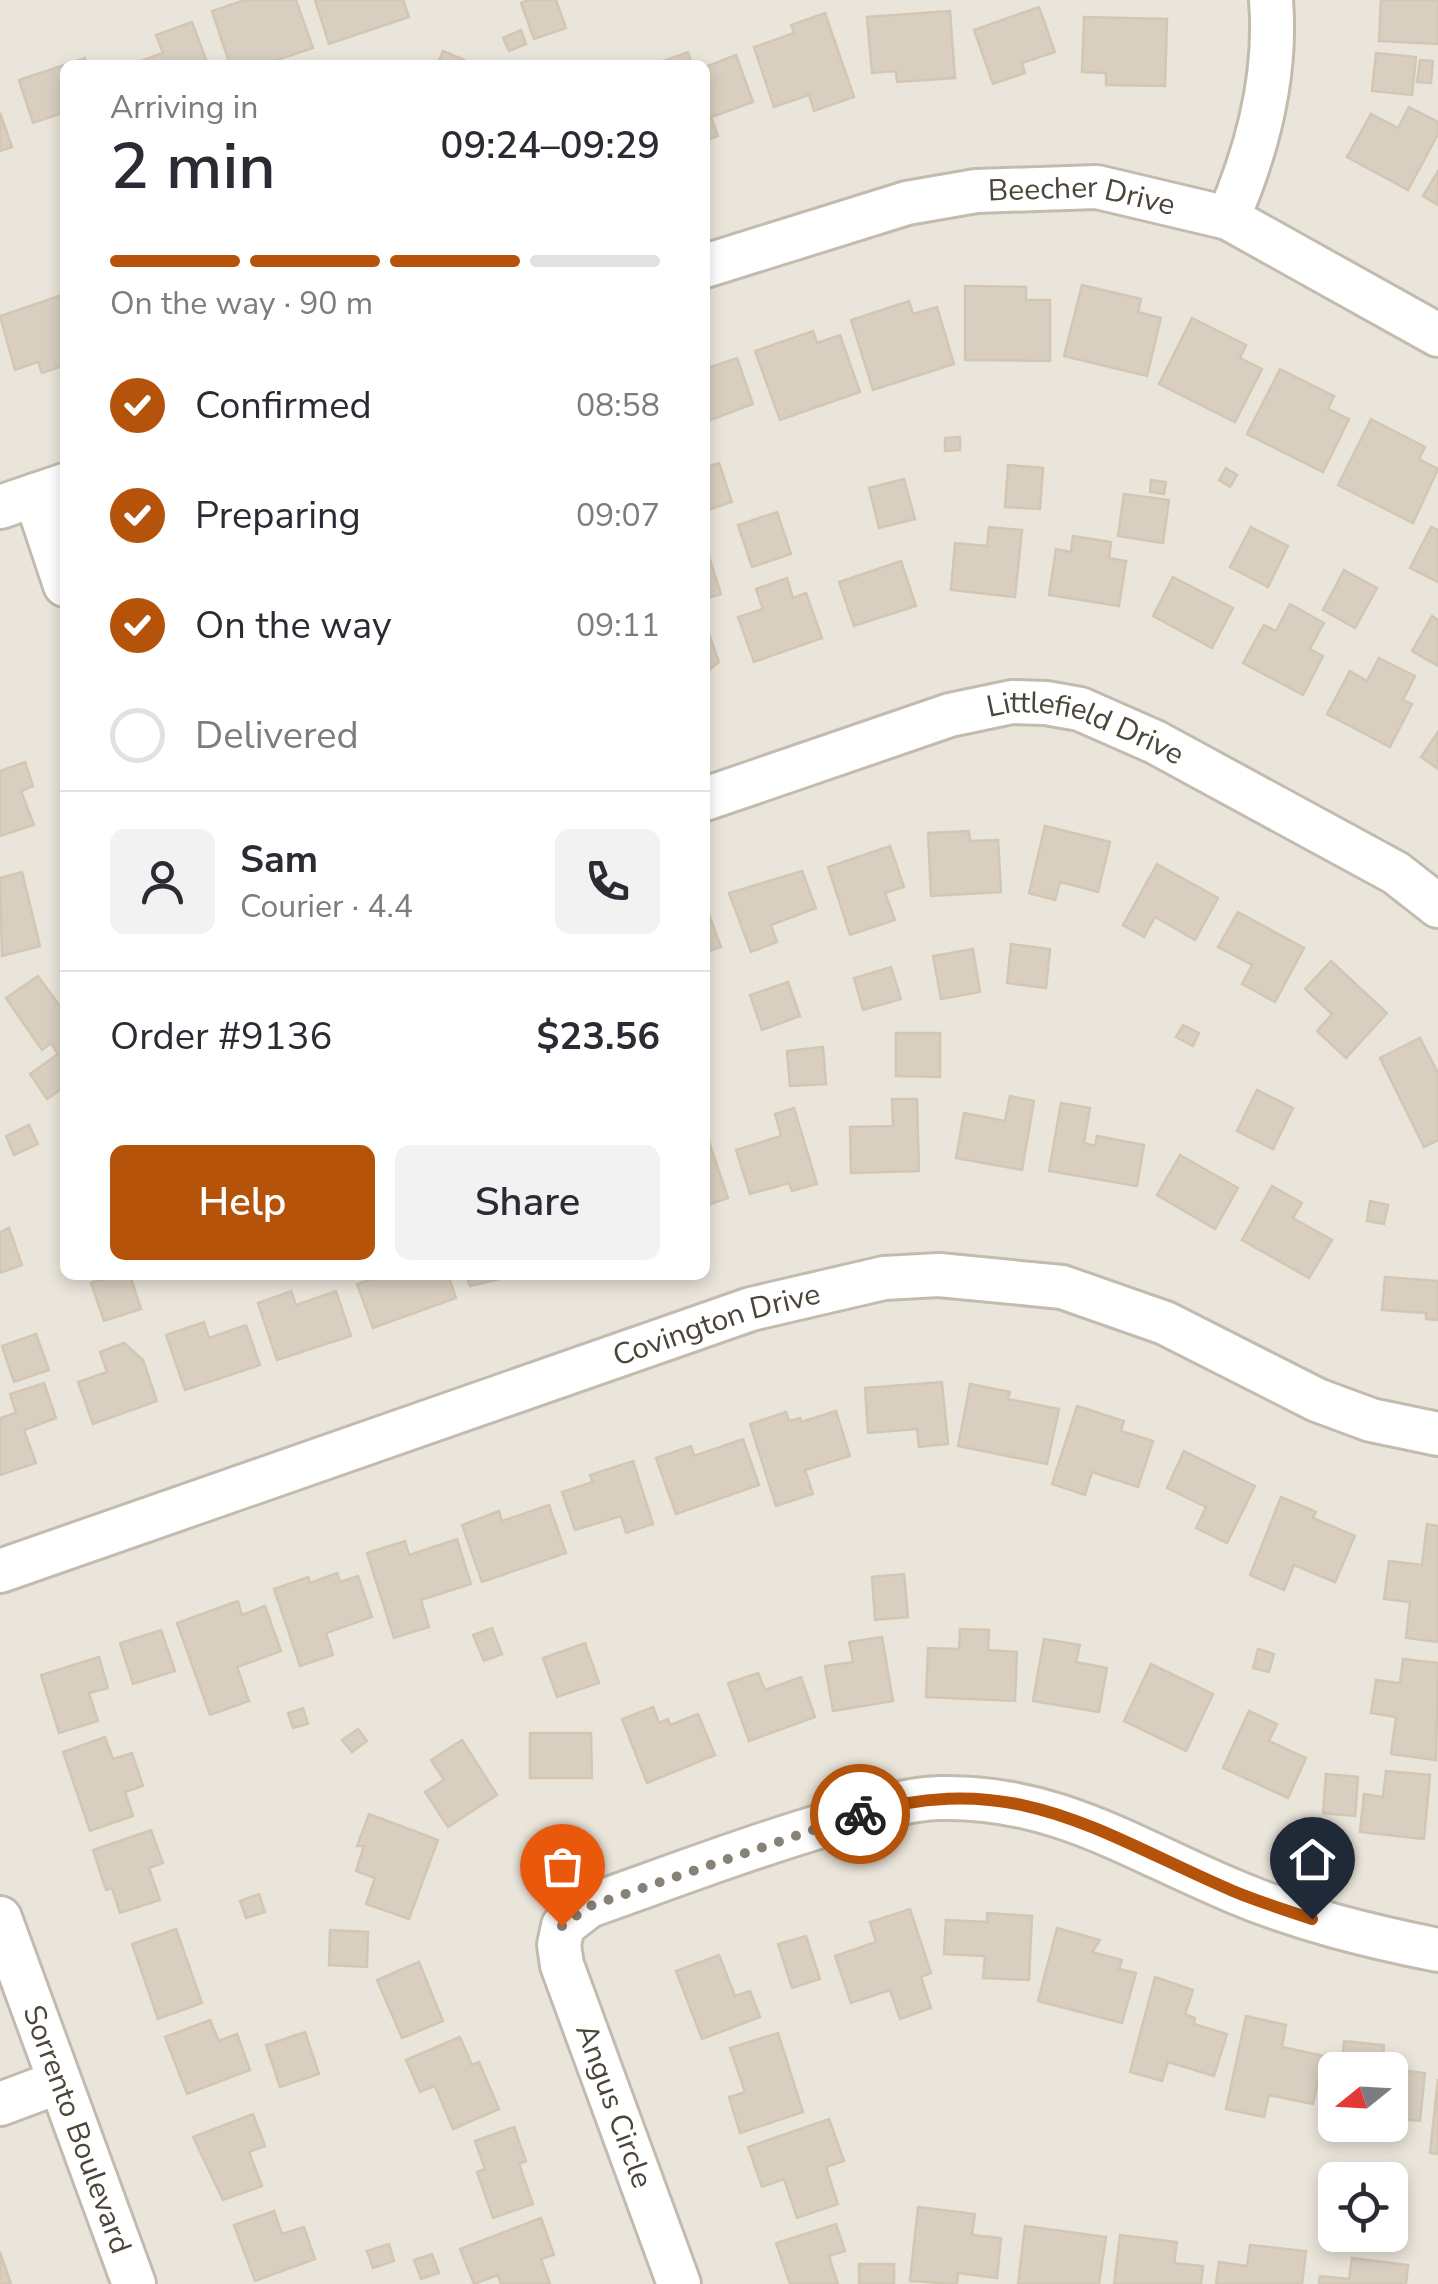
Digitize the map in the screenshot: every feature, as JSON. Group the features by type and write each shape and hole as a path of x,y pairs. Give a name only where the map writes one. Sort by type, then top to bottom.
{"street":[{"path":"1228,218 1244,179 1266,98 1274,38 1271,0"},
{"name":"Beecher Drive","path":"710,264 833,223 976,192 1096,188 1228,218 1438,335"},
{"path":"33,496 60,571"},
{"name":"Littlefield Drive","path":"710,797 950,715 1012,702 1046,703 1080,710 1154,742 1396,873 1438,906"},
{"name":"Covington Drive","path":"0,1571 751,1309 884,1278 939,1275 1000,1279 1092,1296 1165,1323 1317,1400 1371,1420 1438,1434"},
{"name":"Angus Circle","path":"679,2284 562,1965 562,1926 590,1906 792,1835 897,1803 938,1798 1026,1805 1086,1822 1232,1891 1375,1938 1438,1950"},
{"name":"Sorrento Boulevard","path":"0,1918 134,2284"},
{"path":"0,2104 60,2082"}],"shaded area":[{"path":"0,0 1438,0 1438,2284 0,2284"}],"building":[{"path":"245,0 296,0 313,48 277,60 228,60 212,11"},
{"path":"315,0 403,0 409,17 329,44"},
{"path":"556,0 566,28 534,39 521,3"},
{"path":"1381,0 1438,0 1438,44 1379,41"},
{"path":"1039,7 1055,52 1022,63 1025,73 993,84 974,30"},
{"path":"950,11 955,78 897,82 896,71 872,73 867,17"},
{"path":"825,13 854,97 814,111 809,95 774,107 754,47 794,33 791,25"},
{"path":"1084,17 1167,19 1165,86 1106,85 1106,73 1082,72"},
{"path":"192,22 206,60 144,60 163,53 156,35"},
{"path":"521,30 526,44 509,51 503,38"},
{"path":"443,51 464,60 439,60"},
{"path":"688,52 690,60 666,60"},
{"path":"1376,53 1416,57 1412,95 1372,91"},
{"path":"736,55 753,102 711,117 718,136 710,139 710,65"},
{"path":"1420,60 1433,61 1431,83 1417,82"},
{"path":"60,66 60,114 33,123 19,80"},
{"path":"1409,107 1438,122 1438,134 1408,190 1347,157 1371,114 1398,128"},
{"path":"0,113 12,147 0,151"},
{"path":"1438,171 1438,205 1423,196"},
{"path":"1082,285 1141,299 1138,312 1161,318 1147,376 1064,356"},
{"path":"965,286 1026,287 1026,300 1050,300 1050,361 965,360"},
{"path":"60,296 60,367 42,373 38,362 15,370 0,316"},
{"path":"909,301 913,314 937,307 954,364 873,390 851,320"},
{"path":"1192,318 1246,345 1240,358 1262,369 1235,422 1159,384"},
{"path":"813,331 817,343 840,335 860,392 780,420 755,351"},
{"path":"737,358 753,404 710,420 710,367"},
{"path":"1280,369 1334,396 1328,409 1349,419 1323,472 1247,434"},
{"path":"1371,419 1425,447 1419,459 1438,469 1413,523 1338,485"},
{"path":"960,437 960,450 945,451 945,438"},
{"path":"719,463 732,502 710,509 710,466"},
{"path":"1008,465 1043,468 1040,509 1005,507"},
{"path":"1226,468 1237,475 1230,487 1219,480"},
{"path":"904,479 915,519 879,528 869,488"},
{"path":"1151,480 1166,482 1164,494 1150,492"},
{"path":"1124,494 1169,500 1163,543 1118,536"},
{"path":"777,512 791,554 752,567 738,525"},
{"path":"989,527 1022,530 1015,597 951,590 955,543 987,546"},
{"path":"1251,527 1288,546 1268,587 1230,567"},
{"path":"1431,527 1438,530 1438,582 1410,568"},
{"path":"1073,536 1111,542 1109,558 1126,561 1119,606 1049,595 1056,549 1071,552"},
{"path":"710,560 721,594 710,597"},
{"path":"901,561 916,606 854,626 839,582"},
{"path":"1344,570 1377,588 1355,628 1323,610"},
{"path":"1173,577 1233,608 1212,648 1153,616"},
{"path":"787,578 793,598 806,593 822,638 754,662 738,617 763,609 756,589"},
{"path":"1290,604 1324,623 1310,649 1323,656 1303,695 1243,663 1264,625 1276,631"},
{"path":"1432,616 1438,620 1438,666 1412,651"},
{"path":"710,637 719,662 710,669"},
{"path":"1379,658 1415,676 1403,700 1412,704 1390,747 1327,714 1350,671 1367,681"},
{"path":"1438,732 1438,769 1421,757"},
{"path":"25,762 33,786 21,791 34,825 0,836 0,771"},
{"path":"1045,826 1110,842 1098,892 1060,882 1055,900 1029,893"},
{"path":"969,831 970,841 998,840 1001,892 931,896 928,833"},
{"path":"890,846 904,887 885,893 895,920 850,935 828,867"},
{"path":"1157,864 1218,898 1195,940 1155,917 1144,937 1123,925"},
{"path":"802,871 816,908 771,925 777,942 751,952 729,893"},
{"path":"22,872 40,946 2,956 0,878"},
{"path":"1238,912 1304,948 1275,1002 1242,984 1252,965 1218,947"},
{"path":"710,917 721,947 710,950"},
{"path":"1011,944 1050,949 1046,988 1007,983"},
{"path":"973,949 980,992 941,999 933,956"},
{"path":"1331,961 1387,1013 1346,1058 1317,1031 1332,1014 1305,989"},
{"path":"891,967 901,999 863,1010 854,978"},
{"path":"38,976 60,1006 60,1090 47,1099 30,1074 58,1054 51,1043 42,1050 6,998"},
{"path":"788,982 800,1016 762,1030 750,995"},
{"path":"1183,1025 1199,1033 1193,1046 1176,1037"},
{"path":"896,1033 940,1033 940,1077 896,1076"},
{"path":"1420,1038 1438,1073 1438,1140 1424,1147 1380,1058"},
{"path":"823,1047 826,1084 790,1086 787,1051"},
{"path":"1257,1090 1293,1108 1273,1149 1237,1131"},
{"path":"1010,1096 1034,1101 1022,1170 956,1158 964,1113 1005,1121"},
{"path":"892,1099 917,1099 919,1171 851,1173 850,1127 893,1126"},
{"path":"1061,1103 1090,1108 1084,1143 1095,1146 1097,1136 1144,1145 1137,1186 1049,1171"},
{"path":"794,1108 817,1184 792,1191 789,1183 750,1194 736,1150 781,1136 775,1114"},
{"path":"29,1125 38,1144 14,1155 6,1136"},
{"path":"710,1145 728,1198 710,1204"},
{"path":"1180,1155 1238,1188 1215,1229 1157,1195"},
{"path":"1272,1186 1302,1203 1293,1218 1332,1240 1309,1278 1242,1240"},
{"path":"1370,1201 1388,1205 1384,1224 1367,1221"},
{"path":"9,1228 22,1265 0,1273 0,1232"},
{"path":"1385,1277 1438,1281 1438,1320 1426,1319 1426,1313 1382,1310"},
{"path":"132,1280 141,1309 104,1321 91,1283"},
{"path":"369,1280 450,1280 456,1298 373,1328 357,1284"},
{"path":"468,1280 495,1280 470,1286"},
{"path":"291,1291 296,1305 336,1291 351,1336 277,1360 258,1303"},
{"path":"204,1322 209,1338 246,1325 260,1365 185,1390 166,1335"},
{"path":"36,1334 49,1370 14,1382 2,1346"},
{"path":"124,1343 143,1360 157,1401 93,1424 78,1382 107,1372 100,1352"},
{"path":"942,1382 948,1444 919,1447 917,1429 868,1433 865,1388"},
{"path":"44,1383 56,1418 24,1430 36,1463 0,1475 0,1418 16,1413 10,1394"},
{"path":"970,1384 1010,1392 1008,1399 1059,1409 1047,1464 958,1446"},
{"path":"1077,1406 1124,1421 1121,1431 1153,1441 1138,1487 1092,1472 1085,1495 1052,1484"},
{"path":"836,1411 850,1456 805,1470 813,1494 776,1506 750,1424 786,1412 789,1421 800,1418 801,1422"},
{"path":"743,1439 759,1485 676,1514 656,1458 691,1446 694,1456"},
{"path":"1184,1451 1255,1486 1227,1543 1196,1528 1206,1507 1167,1488"},
{"path":"633,1461 653,1524 626,1533 621,1516 575,1530 562,1492 593,1482 590,1475"},
{"path":"1281,1497 1316,1512 1313,1518 1355,1536 1335,1582 1294,1565 1284,1590 1250,1575"},
{"path":"549,1505 566,1553 482,1582 462,1525 499,1511 502,1521"},
{"path":"1427,1524 1438,1526 1438,1642 1406,1638 1410,1602 1384,1599 1389,1561 1422,1565"},
{"path":"457,1539 471,1584 421,1600 429,1627 394,1638 367,1553 405,1541 409,1555"},
{"path":"337,1573 340,1582 358,1576 372,1617 326,1633 333,1655 300,1666 274,1589 308,1577 310,1583"},
{"path":"904,1574 908,1617 875,1620 872,1577"},
{"path":"238,1601 242,1615 265,1606 281,1651 237,1667 249,1701 210,1715 177,1623"},
{"path":"492,1628 502,1654 484,1661 473,1635"},
{"path":"960,1629 989,1630 988,1650 1017,1652 1015,1701 926,1697 928,1648 959,1649"},
{"path":"161,1630 175,1671 133,1684 120,1643"},
{"path":"882,1637 893,1701 833,1711 825,1666 853,1662 849,1642"},
{"path":"1044,1639 1080,1645 1076,1662 1107,1668 1099,1712 1033,1701"},
{"path":"585,1643 599,1683 557,1697 543,1658"},
{"path":"1258,1649 1274,1654 1269,1672 1253,1668"},
{"path":"99,1657 108,1688 89,1693 98,1721 59,1733 41,1675"},
{"path":"1403,1659 1438,1663 1436,1760 1391,1754 1396,1717 1371,1713 1376,1680 1400,1683"},
{"path":"1151,1664 1213,1694 1186,1751 1124,1721"},
{"path":"758,1673 765,1690 801,1677 815,1717 749,1741 728,1683"},
{"path":"653,1707 659,1723 668,1719 670,1725 698,1714 715,1755 647,1783 622,1719"},
{"path":"303,1708 308,1724 293,1728 288,1713"},
{"path":"1249,1711 1277,1724 1269,1741 1306,1758 1288,1798 1223,1768"},
{"path":"358,1729 367,1741 352,1752 342,1740"},
{"path":"530,1733 591,1733 592,1778 530,1778"},
{"path":"105,1737 113,1759 132,1753 143,1786 125,1792 133,1816 90,1831 63,1752"},
{"path":"462,1740 497,1795 448,1827 425,1792 444,1780 431,1760"},
{"path":"1386,1771 1430,1775 1424,1839 1360,1832 1364,1794 1383,1797"},
{"path":"1326,1774 1358,1777 1355,1816 1323,1813"},
{"path":"369,1814 438,1840 409,1919 366,1904 375,1878 356,1871 364,1846 357,1846"},
{"path":"151,1830 163,1863 149,1868 160,1900 120,1913 112,1888 106,1890 93,1850"},
{"path":"259,1894 265,1912 246,1918 240,1901"},
{"path":"910,1909 931,1973 921,1977 931,2008 900,2019 890,1990 851,2003 835,1956 876,1942 870,1922"},
{"path":"987,1913 1032,1916 1029,1980 983,1978 985,1956 944,1954 946,1920 987,1922"},
{"path":"1057,1928 1100,1940 1092,1952 1122,1960 1119,1969 1136,1973 1122,2023 1038,2001"},
{"path":"176,1929 202,2003 158,2019 132,1944"},
{"path":"330,1930 368,1932 367,1967 329,1965"},
{"path":"806,1936 820,1979 792,1988 778,1944"},
{"path":"719,1955 735,1996 750,1991 760,2017 702,2039 676,1971"},
{"path":"419,1962 443,2021 402,2038 377,1980"},
{"path":"1155,1977 1193,1990 1185,2014 1195,2018 1194,2024 1227,2034 1214,2076 1168,2062 1162,2081 1130,2072"},
{"path":"1246,2016 1286,2025 1282,2047 1318,2055 1313,2104 1269,2095 1264,2117 1226,2109"},
{"path":"210,2020 219,2041 237,2034 250,2070 187,2094 165,2037"},
{"path":"305,2032 319,2074 280,2087 266,2045"},
{"path":"778,2033 803,2112 740,2133 729,2097 745,2092 730,2048"},
{"path":"460,2037 472,2065 479,2062 499,2109 453,2129 435,2086 420,2092 406,2060"},
{"path":"1344,2041 1384,2045 1383,2052 1343,2052"},
{"path":"1408,2071 1425,2073 1420,2121 1408,2120"},
{"path":"1438,2079 1438,2154 1430,2153"},
{"path":"253,2114 265,2146 249,2152 262,2186 223,2200 193,2137"},
{"path":"829,2119 844,2161 826,2167 838,2204 797,2218 784,2179 762,2187 748,2147"},
{"path":"514,2127 526,2161 519,2164 533,2204 493,2218 477,2172 485,2169 475,2141"},
{"path":"918,2207 975,2214 972,2235 1001,2238 997,2278 958,2273 957,2284 910,2281"},
{"path":"274,2211 282,2234 304,2227 315,2259 255,2281 234,2225"},
{"path":"541,2218 554,2255 541,2259 550,2284 501,2284 498,2275 474,2284 460,2249"},
{"path":"836,2224 845,2251 829,2256 838,2284 790,2284 776,2243"},
{"path":"1025,2226 1106,2237 1099,2284 1018,2284"},
{"path":"1120,2235 1177,2242 1174,2263 1203,2266 1201,2284 1114,2284"},
{"path":"389,2244 394,2261 373,2268 367,2251"},
{"path":"1250,2245 1306,2251 1302,2284 1216,2284 1219,2262 1247,2266"},
{"path":"0,2252 11,2284 0,2284"},
{"path":"432,2254 439,2273 421,2279 414,2260"},
{"path":"1352,2258 1408,2265 1406,2284 1319,2284 1320,2276 1349,2279"},
{"path":"859,2264 894,2264 894,2284 859,2284"}],"way so far":[{"path":"562,1926 572,1915 590,1906 860,1814"}],"route":[{"path":"860,1814 897,1803 938,1798 1026,1805 1086,1822 1232,1891 1312,1919"}]}
